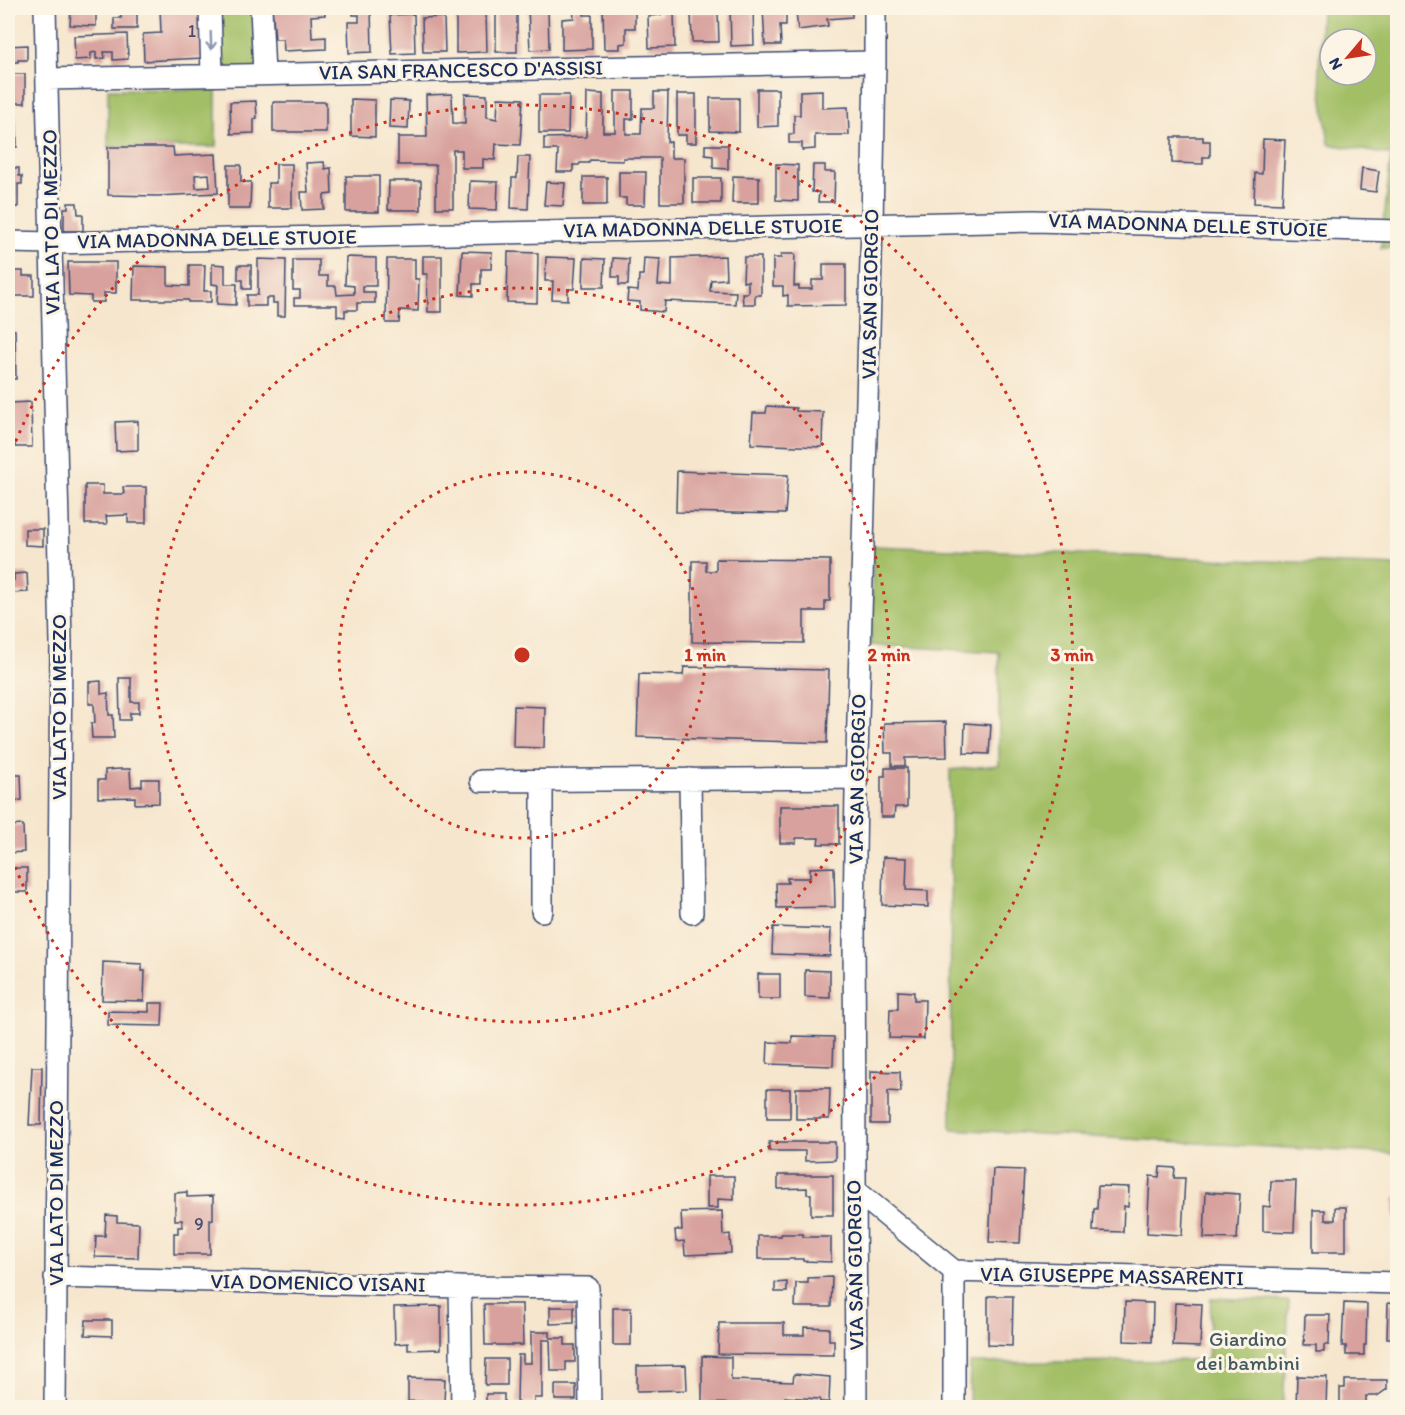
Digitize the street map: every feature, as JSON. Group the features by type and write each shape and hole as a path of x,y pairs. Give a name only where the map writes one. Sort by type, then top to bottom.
{"street":[{"name":"VIA LATO DI MEZZO","path":"45,8 61,642 55,1407"},
{"path":"210,8 212,75"},
{"path":"261,8 264,74"},
{"name":"VIA SAN GIORGIO","path":"856,1407 854,918 872,224 875,8"},
{"name":"VIA SAN FRANCESCO D'ASSISI","path":"47,79 875,62"},
{"name":"VIA MADONNA DELLE STUOIE","path":"8,242 52,243 1034,221 1398,231"},
{"path":"481,782 856,778"},
{"path":"690,779 692,913"},
{"path":"542,781 542,911"},
{"name":"VIA GIUSEPPE MASSARENTI","path":"855,1190 954,1271 1398,1283"},
{"path":"954,1271 954,1407"},
{"name":"VIA DOMENICO VISANI","path":"55,1277 588,1288 590,1407"},
{"path":"460,1287 462,1407"}],"green space":[{"path":"210,8 261,8 264,74 212,75"},
{"path":"1321,8 1397,8 1397,248 1381,248 1391,155 1329,144 1321,87 1378,87 1378,27 1320,27"},
{"path":"108,89 216,90 216,147 108,147"},
{"path":"873,546 1397,566 1397,1154 951,1129 950,770 999,765 999,652 871,645"},
{"name":"Giardino dei bambini","path":"1211,1298 1289,1301 1283,1407 969,1407 970,1363 1208,1360"}],"building":[{"path":"71,8 96,8 96,26 70,25"},
{"path":"121,8 137,8 137,29 114,29 114,18 121,18"},
{"path":"160,8 201,8 203,58 144,61 143,34 161,33"},
{"path":"272,8 324,8 325,15 311,16 312,38 326,37 326,49 284,51 283,39 275,39"},
{"path":"353,8 371,8 372,52 349,53 348,22 359,22 359,15 353,15"},
{"path":"496,8 517,8 517,52 496,52"},
{"path":"528,8 548,8 549,49 530,50"},
{"path":"573,8 584,8 584,15 592,15 592,49 562,50 562,19 574,18"},
{"path":"603,8 635,8 635,28 626,28 626,43 620,44 620,49 604,49"},
{"path":"660,8 670,8 670,13 674,13 675,47 649,48 648,16 661,15"},
{"path":"730,8 753,8 754,45 731,46"},
{"path":"763,8 786,10 786,25 780,25 781,45 765,45"},
{"path":"815,8 852,8 852,17 827,19 828,26 798,30 796,12"},
{"path":"486,12 487,52 456,53 456,13"},
{"path":"691,12 718,12 719,42 692,42"},
{"path":"414,14 415,53 392,54 390,15"},
{"path":"444,17 445,52 423,52 422,18"},
{"path":"127,34 128,59 113,60 113,52 104,52 105,58 96,59 96,52 91,53 91,59 75,60 74,36"},
{"path":"27,45 27,60 8,62 8,46"},
{"path":"8,74 25,74 25,103 8,103"},
{"path":"757,89 778,89 778,126 757,127"},
{"path":"822,90 822,108 848,107 849,135 815,135 815,149 802,150 802,143 789,143 789,134 794,134 794,115 800,115 800,91"},
{"path":"615,91 633,91 633,119 626,119 626,134 641,134 642,108 654,108 654,92 668,92 667,142 671,142 671,158 684,158 684,203 660,203 660,158 623,158 623,161 590,160 589,163 573,165 573,172 557,172 558,150 544,150 544,138 586,137 587,93 603,94 603,132 615,132"},
{"path":"452,94 453,123 465,124 465,94 487,95 487,117 497,119 498,98 523,99 520,145 496,144 495,160 483,159 483,168 462,168 462,150 453,150 453,208 436,208 436,165 398,165 398,137 427,137 426,95"},
{"path":"677,94 696,94 696,143 686,143 686,135 677,135"},
{"path":"539,95 569,95 568,133 539,133"},
{"path":"710,98 739,98 739,132 710,131"},
{"path":"351,99 375,100 375,137 351,136"},
{"path":"390,100 409,101 408,129 389,128"},
{"path":"256,101 257,118 254,119 254,133 231,134 230,102"},
{"path":"273,102 326,102 326,132 273,132"},
{"path":"8,115 16,115 17,147 8,147"},
{"path":"1172,137 1203,137 1203,141 1210,141 1210,157 1203,157 1203,164 1172,163"},
{"path":"1263,139 1285,140 1282,204 1254,203 1255,173 1262,174"},
{"path":"705,145 728,145 728,169 713,168 713,156 705,155"},
{"path":"108,147 173,147 174,156 216,154 218,193 157,196 108,195","holes":["209,174 210,187 196,188 195,175"]},
{"path":"518,157 530,157 528,209 511,208 512,178 517,178"},
{"path":"324,162 325,169 331,168 332,194 324,195 324,209 302,210 301,192 308,192 306,163"},
{"path":"276,164 292,164 292,208 268,208 268,183 276,183"},
{"path":"776,164 798,165 798,201 776,200"},
{"path":"228,165 241,165 241,182 251,182 250,209 228,209"},
{"path":"813,165 825,165 825,172 835,172 834,202 818,202 819,192 812,192"},
{"path":"8,168 19,168 19,176 22,176 22,184 18,184 18,207 8,207"},
{"path":"1362,168 1379,171 1376,192 1360,190"},
{"path":"619,172 646,172 645,205 626,205 626,198 619,198"},
{"path":"346,176 379,176 379,212 346,212"},
{"path":"733,176 759,177 759,203 732,203"},
{"path":"583,177 607,177 607,205 583,205"},
{"path":"693,178 721,178 721,203 693,203"},
{"path":"389,181 421,181 421,210 388,210"},
{"path":"470,181 498,182 497,210 469,209"},
{"path":"546,182 565,183 563,206 544,205"},
{"path":"68,203 77,203 78,214 83,214 83,231 64,231 64,208 68,208"},
{"path":"462,251 492,252 491,269 481,269 481,284 473,284 473,296 460,295"},
{"path":"508,252 538,253 537,303 507,302"},
{"path":"781,254 795,254 794,286 799,286 799,289 812,289 812,280 823,280 823,264 846,264 846,305 788,306 788,295 783,296 783,286 773,286 773,258 781,258"},
{"path":"423,256 442,256 442,312 428,312 427,274 423,274"},
{"path":"725,256 726,279 711,280 710,291 736,292 735,304 665,301 664,312 640,310 640,302 627,301 628,290 638,291 639,275 643,275 644,258 660,259 658,285 672,286 672,258"},
{"path":"346,257 376,258 376,286 363,286 363,292 375,292 375,303 357,303 357,310 345,310 345,317 337,316 337,305 294,305 294,298 300,298 300,290 293,290 293,260 319,260 319,276 328,276 328,286 336,286 337,295 354,294 354,286 345,285"},
{"path":"546,257 576,258 574,289 568,289 568,300 552,299 553,281 545,281"},
{"path":"744,257 761,257 761,295 755,295 755,304 743,304 742,293 748,293 748,281 743,282"},
{"path":"584,258 605,259 604,287 583,287"},
{"path":"613,258 629,259 628,285 619,285 619,277 612,277"},
{"path":"258,259 286,260 285,316 277,316 277,303 273,303 273,298 266,298 266,306 247,306 247,295 258,295"},
{"path":"387,259 415,259 415,279 419,279 418,311 400,310 399,323 386,323"},
{"path":"68,262 116,262 116,293 104,293 104,302 91,302 91,296 69,295"},
{"path":"212,264 225,265 225,284 237,284 236,305 217,304 218,285 212,284"},
{"path":"189,265 205,265 204,291 211,291 211,302 133,300 134,266 168,267 168,285 189,286"},
{"path":"238,265 251,265 251,289 243,289 243,280 238,280"},
{"path":"10,271 23,271 23,276 34,276 34,296 10,296"},
{"path":"8,330 15,330 16,379 8,379"},
{"path":"31,402 32,447 15,447 15,443 8,443 8,403"},
{"path":"767,406 796,408 796,411 823,412 822,447 751,444 753,413 766,413"},
{"path":"138,421 138,450 116,451 115,422"},
{"path":"677,471 788,475 785,514 676,512"},
{"path":"85,485 103,485 103,494 124,494 123,487 146,487 146,523 128,523 128,515 106,516 107,524 85,524"},
{"path":"25,529 43,529 43,546 25,545"},
{"path":"716,559 830,560 830,601 825,601 825,611 804,611 804,643 692,642 692,561 706,561 706,571 716,571"},
{"path":"27,573 28,592 8,593 8,580 14,580 14,574"},
{"path":"684,667 829,670 827,743 637,737 639,674 683,675"},
{"path":"119,678 131,678 131,702 139,702 139,713 130,713 130,720 120,720"},
{"path":"101,681 101,694 108,693 109,715 113,715 114,738 92,738 91,723 95,723 94,704 89,704 89,682"},
{"path":"514,706 545,707 544,748 513,747"},
{"path":"946,722 947,757 905,758 905,766 892,766 892,753 885,753 884,723"},
{"path":"965,723 991,725 989,754 964,753"},
{"path":"885,768 907,768 907,807 895,807 894,817 881,817 881,776 885,776"},
{"path":"130,769 131,787 142,786 142,779 159,779 159,803 135,804 135,797 98,798 98,780 105,780 105,770"},
{"path":"8,775 21,775 22,800 8,801"},
{"path":"780,806 839,806 839,844 818,844 819,838 796,838 796,843 780,843"},
{"path":"23,825 24,852 8,853 8,826"},
{"path":"883,857 907,858 906,890 928,891 928,907 882,905"},
{"path":"834,867 835,907 777,908 776,883 788,883 787,878 810,878 810,868"},
{"path":"8,868 27,868 27,892 8,892"},
{"path":"773,927 831,929 830,956 772,954"},
{"path":"103,962 142,964 142,971 145,971 144,1001 102,1000"},
{"path":"805,970 830,971 830,998 805,997"},
{"path":"758,974 780,974 780,999 758,999"},
{"path":"898,991 914,992 914,1000 925,1000 924,1039 889,1038 890,1009 898,1009"},
{"path":"149,1003 163,1003 162,1026 108,1025 108,1011 149,1012"},
{"path":"792,1036 834,1037 833,1066 767,1064 768,1042 792,1043"},
{"path":"32,1067 42,1067 41,1125 29,1125"},
{"path":"871,1071 900,1072 901,1092 888,1091 888,1124 871,1124"},
{"path":"796,1088 830,1088 829,1119 796,1119"},
{"path":"767,1089 790,1089 790,1118 767,1118"},
{"path":"769,1142 835,1142 835,1160 805,1161 805,1151 769,1151"},
{"path":"1160,1167 1175,1168 1174,1178 1185,1178 1182,1235 1147,1233 1150,1176 1159,1177"},
{"path":"993,1169 1024,1170 1020,1243 989,1242"},
{"path":"778,1175 833,1175 833,1215 811,1215 811,1194 807,1194 807,1188 778,1189"},
{"path":"707,1176 734,1176 734,1200 718,1199 718,1208 707,1208"},
{"path":"1271,1181 1296,1181 1294,1232 1263,1231 1263,1206 1270,1207"},
{"path":"1098,1186 1129,1187 1128,1207 1124,1206 1123,1232 1093,1231"},
{"path":"187,1192 187,1197 213,1196 213,1220 210,1219 210,1254 174,1254 174,1233 178,1233 178,1227 182,1227 182,1220 175,1220 175,1193"},
{"path":"1206,1192 1240,1194 1237,1239 1204,1238"},
{"path":"1394,1198 1398,1198 1398,1219 1394,1219"},
{"path":"1335,1207 1346,1207 1346,1252 1313,1252 1313,1210 1325,1210 1325,1220 1335,1220"},
{"path":"722,1211 723,1235 730,1234 731,1253 685,1255 684,1241 676,1242 675,1230 682,1230 681,1212"},
{"path":"106,1215 117,1216 117,1222 139,1223 138,1258 95,1257 96,1236 105,1236"},
{"path":"781,1234 831,1237 831,1262 803,1261 803,1259 758,1259 758,1236 781,1236"},
{"path":"832,1277 831,1307 795,1307 796,1283 808,1283 808,1278"},
{"path":"787,1282 787,1292 775,1292 775,1283"},
{"path":"988,1296 1013,1296 1012,1346 988,1345"},
{"path":"1125,1302 1153,1303 1152,1342 1124,1341"},
{"path":"1175,1303 1202,1304 1200,1347 1173,1346"},
{"path":"1344,1303 1367,1304 1364,1355 1346,1355 1346,1346 1342,1346"},
{"path":"1388,1303 1398,1304 1398,1338 1387,1338"},
{"path":"484,1304 522,1304 523,1345 485,1345"},
{"path":"441,1306 441,1349 408,1350 408,1343 395,1344 394,1307"},
{"path":"550,1307 574,1307 574,1323 550,1324"},
{"path":"613,1308 631,1308 631,1345 613,1345"},
{"path":"1305,1315 1330,1315 1329,1345 1324,1345 1324,1352 1316,1352 1316,1345 1304,1345"},
{"path":"86,1320 112,1320 112,1336 85,1335"},
{"path":"719,1323 784,1323 784,1335 804,1335 804,1327 829,1328 829,1340 834,1340 834,1355 718,1354"},
{"path":"531,1332 550,1332 550,1338 565,1338 565,1345 575,1345 575,1362 566,1362 566,1371 551,1371 550,1340 542,1340 542,1398 534,1398 534,1403 517,1403 518,1355 523,1355 523,1363 531,1363"},
{"path":"702,1356 731,1357 731,1380 793,1382 794,1374 830,1377 829,1402 820,1402 820,1399 785,1397 785,1407 772,1407 772,1404 702,1403"},
{"path":"486,1359 507,1359 507,1385 485,1385"},
{"path":"686,1365 687,1390 637,1391 637,1366"},
{"path":"1297,1376 1327,1377 1326,1407 1296,1407"},
{"path":"408,1378 445,1379 444,1402 408,1401"},
{"path":"1345,1380 1387,1380 1387,1389 1377,1396 1366,1396 1366,1407 1340,1407 1340,1388 1345,1388"},
{"path":"555,1385 576,1385 576,1400 555,1400"},
{"path":"486,1394 504,1394 504,1407 486,1407"}]}
